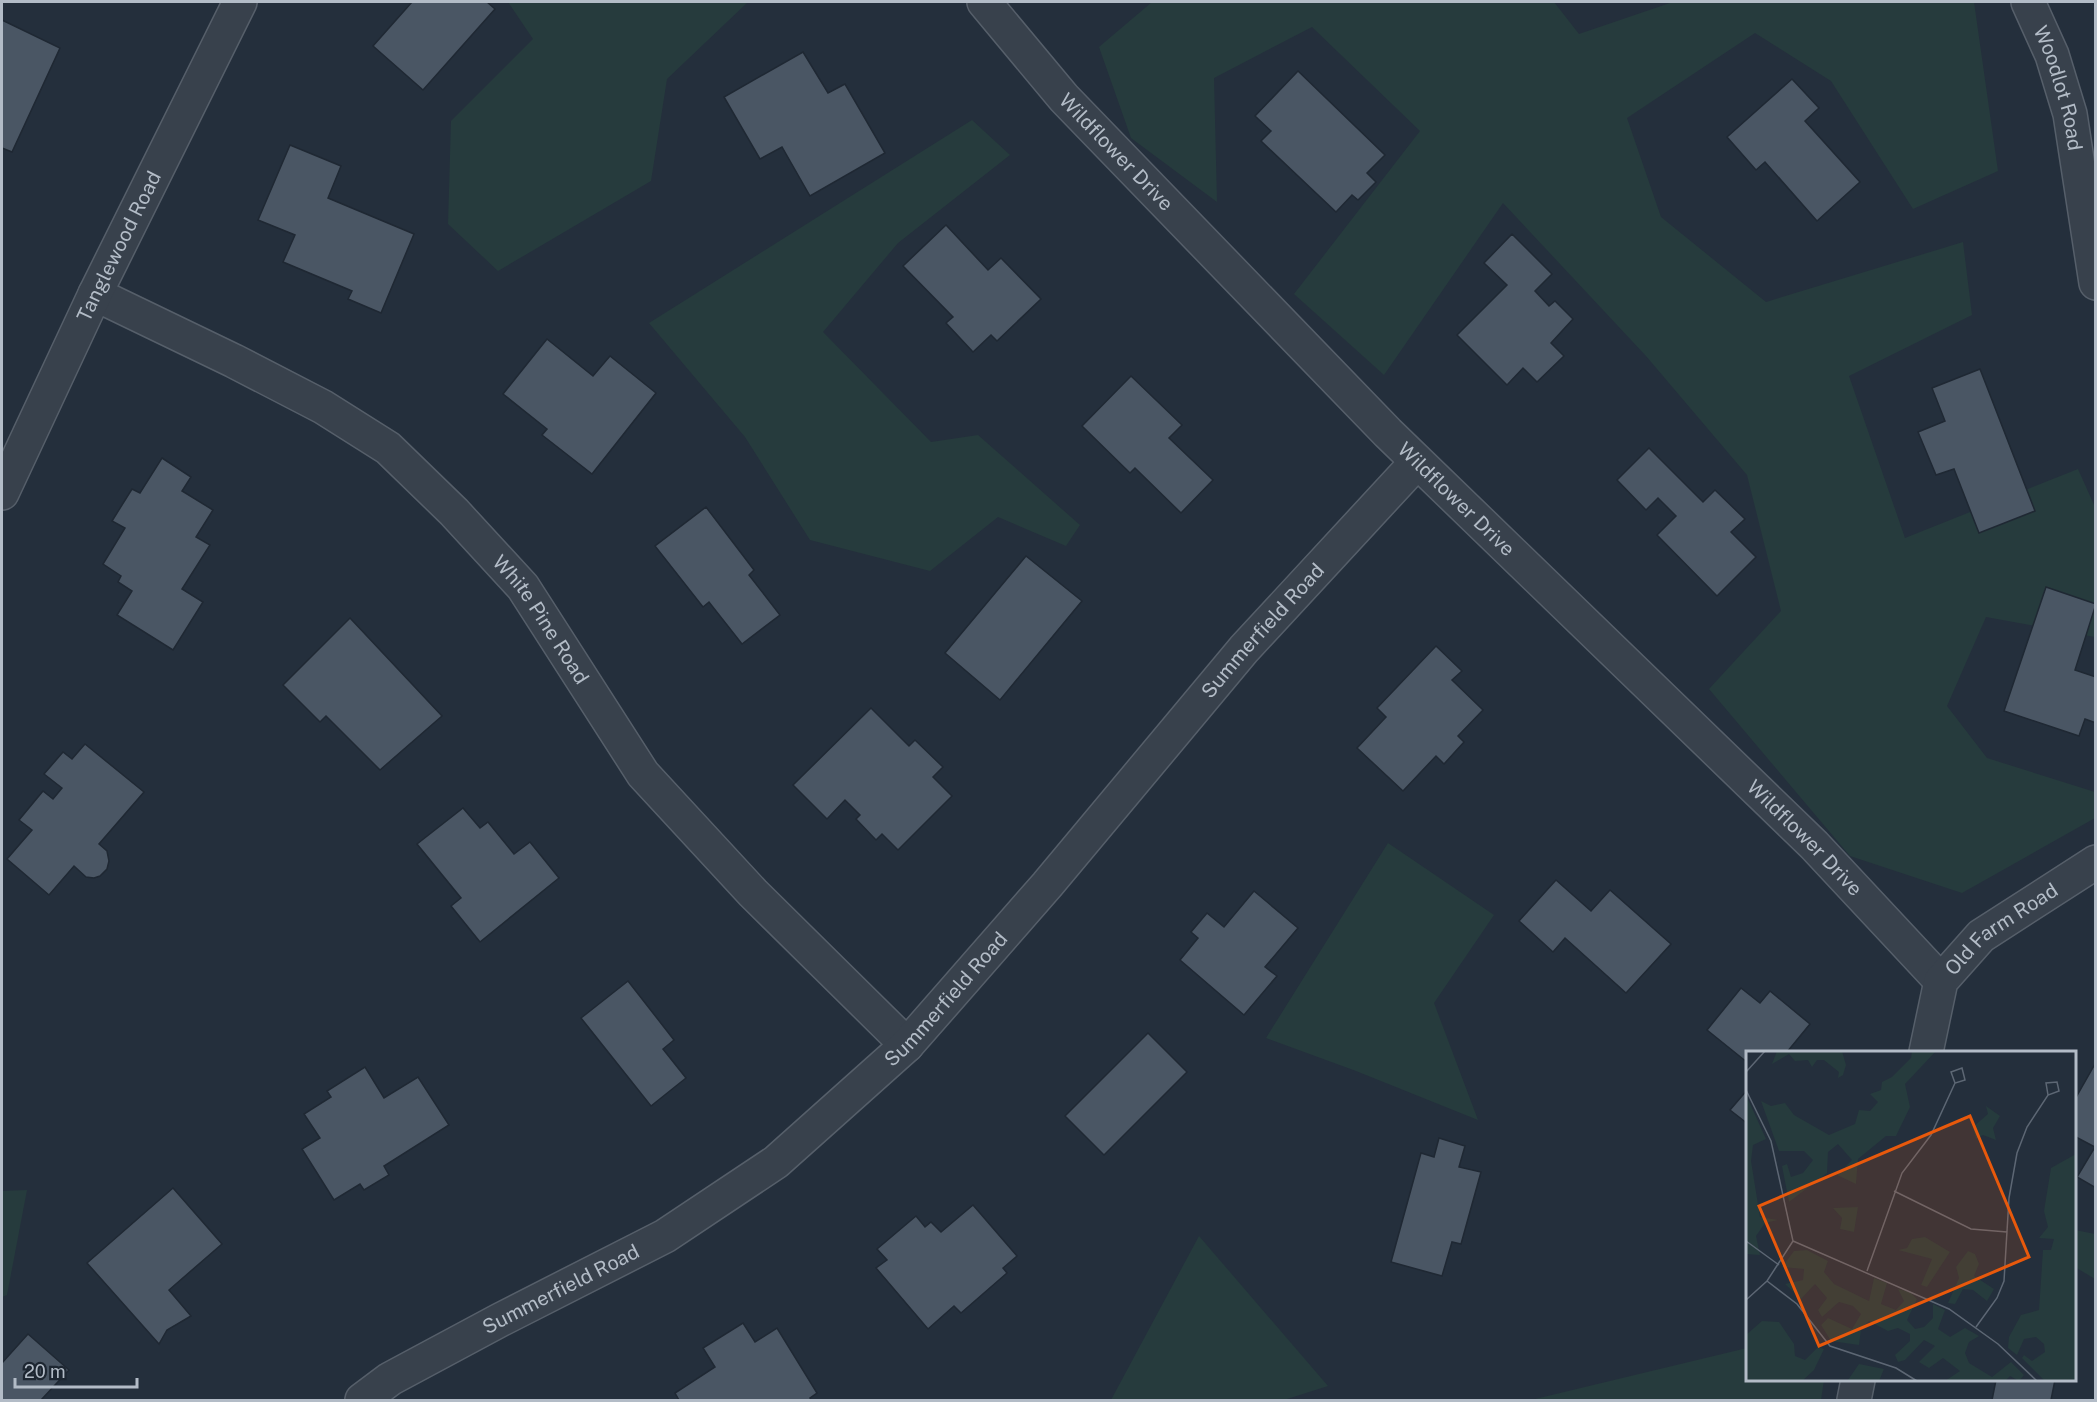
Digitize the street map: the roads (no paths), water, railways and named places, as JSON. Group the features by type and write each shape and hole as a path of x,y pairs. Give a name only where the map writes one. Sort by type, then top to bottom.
{"street":[{"name":"Tanglewood Road","path":"2,492 95,294 240,2"},
{"name":"Wildflower Drive","path":"984,2 1064,98 1418,462 1814,845 1941,981"},
{"name":"Woodlot Road","path":"2028,2 2052,55 2070,114 2096,283"},
{"name":"White Pine Road","path":"95,294 323,407 388,448 454,512 523,587 576,673 643,774 753,893 907,1045"},
{"name":"Summerfield Road","path":"362,1401 390,1379 665,1236 776,1162 907,1045 1047,885 1244,649 1418,462"},
{"name":"Old Farm Road","path":"1926,1051 1941,981 1981,936 2096,862"},
{"path":"1854,1401 1858,1381"}]}
